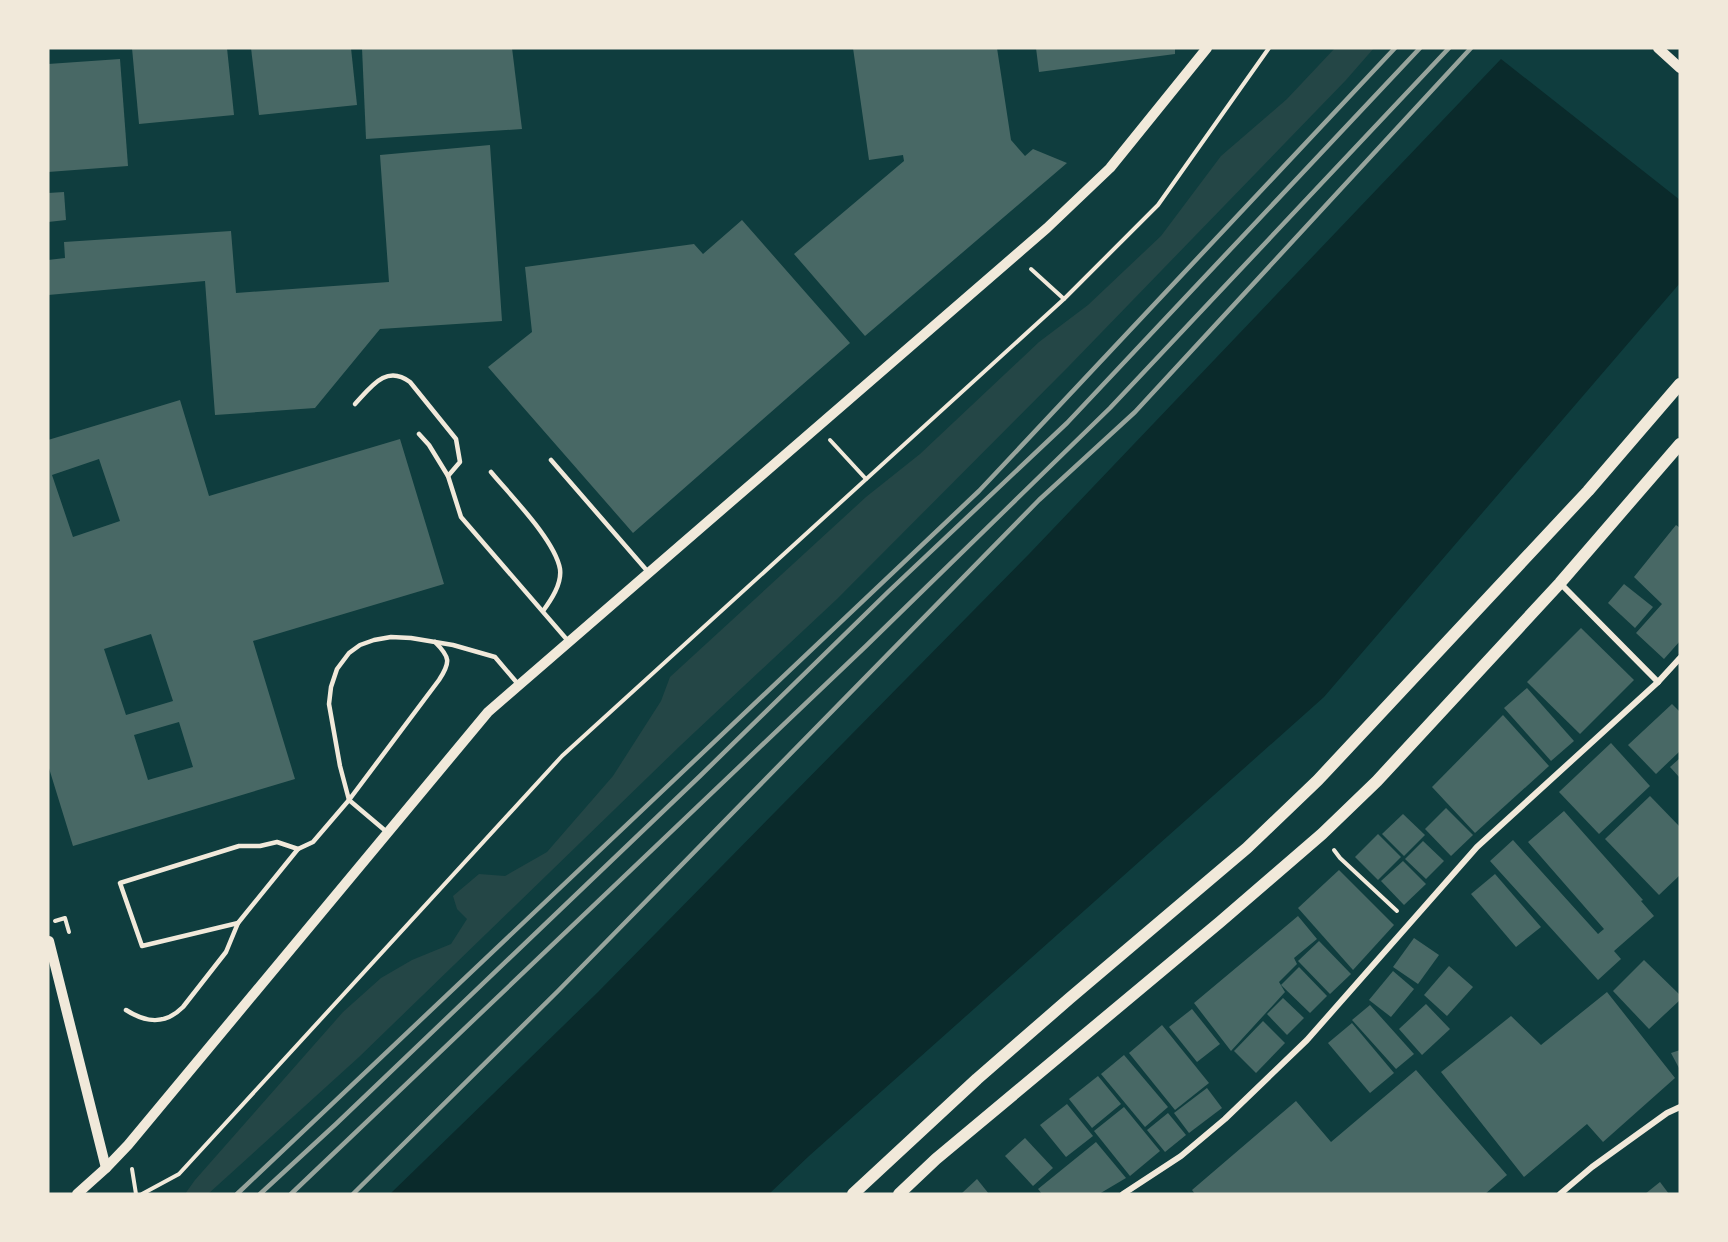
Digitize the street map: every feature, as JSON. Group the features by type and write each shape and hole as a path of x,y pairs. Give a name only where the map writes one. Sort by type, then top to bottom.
{"main road":[{"path":"852,1194 977,1079 1247,848 1318,780 1588,491 1680,384"},
{"path":"899,1194 936,1159 1211,930 1322,834 1377,781 1560,583 1680,444"}],"street":[{"path":"77,1194 128,1145 488,712 1047,228 1110,168 1207,48"},
{"path":"1658,48 1680,68"},
{"path":"1560,583 1658,682"},
{"path":"1123,1194 1181,1156 1225,1119 1307,1040 1477,847 1658,682 1680,658"},
{"path":"48,939 106,1168"},
{"path":"1560,1194 1592,1167 1666,1113 1680,1107"}],"lane":[{"path":"355,404 374,383 386,376 403,376 411,382 456,439 460,462 448,476"},
{"path":"419,434 429,445 448,476 461,518 569,642"},
{"path":"551,460 649,573"},
{"path":"491,472 550,544 560,570 553,597 543,611"},
{"path":"388,833 349,800 329,704 331,687 337,669 349,653 360,645 391,637 453,645 495,657 519,685"},
{"path":"126,1010 149,1020 164,1019 176,1014 226,952 238,923 298,849 314,842 349,800 447,669 448,660 435,642"},
{"path":"238,923 142,946 120,883 239,846 260,846 278,842 298,849"}],"path":[{"path":"142,1194 179,1173 562,756 1064,299 1158,205 1269,48"},
{"path":"1031,268 1064,299"},
{"path":"829,440 866,479"},
{"path":"1322,834 1340,858 1411,924"}],"shaded area":[{"path":"1335,48 1374,48 1346,80 1069,366 837,599 681,745 359,1057 208,1194 185,1194 343,1012 381,978 412,960 451,944 467,919 457,909 453,896 479,874 505,876 547,852 613,776 661,701 670,677 866,497 920,454 1039,342 1088,305 1161,236 1221,156 1287,99"},
{"path":"1501,59 1680,200 1680,283 1324,697 769,1194 390,1194 598,992 1030,553"}],"building":[{"path":"132,48 227,48 234,115 139,124"},
{"path":"251,48 351,48 357,105 259,115"},
{"path":"362,48 512,48 522,129 366,139"},
{"path":"853,48 997,48 1011,140 1025,156 1033,149 1067,163 865,336 794,254 904,161 903,155 869,160"},
{"path":"1036,48 1175,48 1175,54 1039,72"},
{"path":"120,59 128,166 48,172 48,64"},
{"path":"490,145 502,321 380,329 315,408 215,415 205,281 48,295 48,260 65,258 64,242 231,231 236,293 389,282 380,155"},
{"path":"64,192 66,220 48,222 48,193"},
{"path":"742,220 850,343 633,533 488,367 532,332 525,267 694,244 703,254"},
{"path":"180,400 209,496 400,439 444,584 253,641 295,779 73,846 48,765 48,440","holes":["99,459 120,521 73,537 52,475","151,634 173,701 126,715 104,649","179,722 193,767 148,780 134,735"]},
{"path":"1676,525 1680,528 1680,641 1664,659 1636,633 1662,604 1634,577"},
{"path":"1624,584 1653,607 1635,628 1608,603"},
{"path":"1581,628 1634,680 1580,734 1527,682"},
{"path":"1527,688 1574,741 1551,761 1504,708"},
{"path":"1672,704 1680,712 1680,751 1656,774 1628,745"},
{"path":"1503,715 1549,766 1475,833 1432,787"},
{"path":"1611,743 1650,786 1599,834 1559,792"},
{"path":"1680,758 1680,778 1670,767"},
{"path":"1650,796 1680,827 1680,875 1659,895 1605,839"},
{"path":"1446,808 1473,835 1451,856 1425,829"},
{"path":"1564,811 1643,900 1641,901 1654,916 1614,951 1621,959 1598,980 1490,861 1513,840 1598,934 1604,929 1528,842"},
{"path":"1403,814 1425,835 1404,856 1382,834"},
{"path":"1378,834 1401,857 1378,880 1355,857"},
{"path":"1423,841 1444,861 1426,879 1405,859"},
{"path":"1403,861 1426,884 1404,905 1381,881"},
{"path":"1339,870 1394,925 1353,970 1298,908"},
{"path":"1495,874 1541,927 1516,947 1471,894"},
{"path":"1298,916 1317,939 1294,958 1297,964 1279,982 1285,992 1231,1051 1194,1003"},
{"path":"1414,938 1439,955 1418,984 1393,967"},
{"path":"1319,941 1351,974 1330,994 1298,961"},
{"path":"1644,960 1680,995 1680,1000 1649,1029 1613,991"},
{"path":"1449,966 1473,987 1447,1016 1424,995"},
{"path":"1299,967 1327,996 1310,1013 1281,985"},
{"path":"1393,971 1414,989 1391,1017 1369,1000"},
{"path":"1607,992 1675,1078 1603,1142 1587,1124 1524,1177 1441,1072 1511,1016 1541,1045"},
{"path":"1283,998 1304,1018 1287,1035 1267,1014"},
{"path":"1426,1004 1450,1029 1422,1055 1399,1029"},
{"path":"1370,1005 1414,1054 1396,1069 1352,1020"},
{"path":"1192,1009 1220,1044 1197,1062 1169,1027"},
{"path":"1263,1021 1285,1043 1256,1073 1234,1051"},
{"path":"1352,1023 1394,1073 1370,1093 1328,1043"},
{"path":"1162,1025 1209,1083 1175,1110 1129,1053"},
{"path":"1680,1050 1680,1070 1671,1053"},
{"path":"1124,1055 1168,1107 1145,1127 1101,1074"},
{"path":"1416,1070 1507,1175 1485,1194 1195,1194 1192,1190 1296,1101 1331,1142"},
{"path":"1098,1076 1121,1104 1092,1128 1069,1099"},
{"path":"1207,1088 1222,1108 1189,1133 1174,1113"},
{"path":"1067,1104 1093,1136 1066,1157 1040,1125"},
{"path":"1124,1107 1160,1151 1130,1176 1094,1131"},
{"path":"1168,1113 1186,1135 1165,1152 1147,1130"},
{"path":"1025,1138 1053,1168 1033,1186 1005,1156"},
{"path":"1096,1142 1126,1178 1099,1194 1042,1194 1038,1189"},
{"path":"977,1179 989,1194 961,1194"},
{"path":"1660,1182 1669,1194 1645,1194"}],"railway":[{"path":"237,1194 979,491 1395,48"},
{"path":"260,1194 336,1124 700,776 888,592 1067,423 1420,48"},
{"path":"291,1194 866,646 1110,408 1449,48"},
{"path":"353,1194 558,991 1039,500 1135,412 1471,48"}]}
